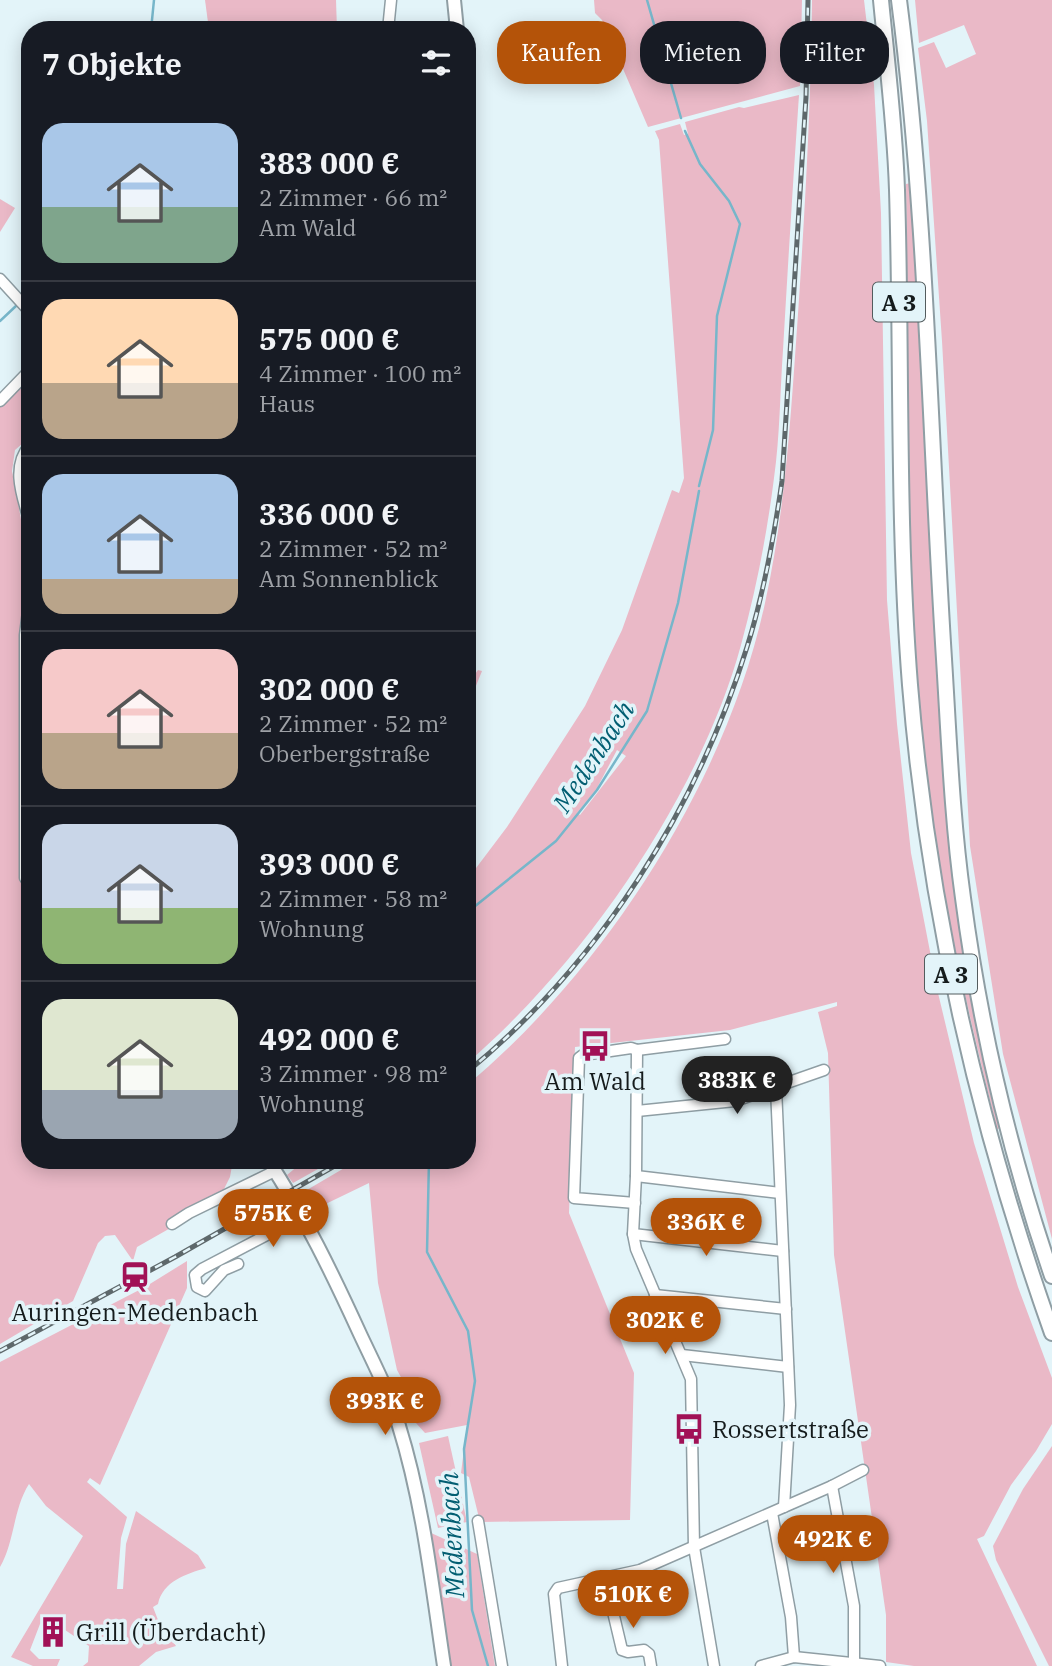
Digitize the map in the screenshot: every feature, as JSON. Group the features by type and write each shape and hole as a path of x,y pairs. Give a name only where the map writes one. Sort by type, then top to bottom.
{"highway":[{"name":"A 3","path":"881,0 897,187 903,560 917,763 937,901 969,1059 1020,1242 1052,1334"},
{"name":"A 3","path":"899,0 914,126 949,745 963,898 995,1076 1013,1148 1052,1276"}],"main road":[{"path":"454,0 456,21"},
{"path":"274,1169 347,1306 399,1424 419,1512 444,1666"}],"street":[{"path":"389,21 391,0"},
{"path":"0,279 21,303"},
{"path":"0,401 21,379"},
{"path":"21,459 21,488"},
{"path":"635,1203 574,1198 579,1058 583,1055 631,1048 637,1050 726,1039"},
{"path":"637,1050 638,1111 633,1234 636,1248 682,1355 693,1388 694,1547 714,1666"},
{"path":"638,1111 734,1101 824,1070"},
{"path":"776,1088 790,1405 784,1507"},
{"path":"173,1224 267,1169"},
{"path":"636,1176 780,1193"},
{"path":"238,1264 224,1270 209,1291 197,1287 195,1275 202,1269 301,1217"},
{"path":"633,1234 783,1251"},
{"path":"655,1294 786,1309"},
{"path":"682,1355 788,1367"},
{"path":"562,1666 554,1594 558,1588 640,1570 863,1470"},
{"path":"832,1486 854,1606 854,1662"},
{"path":"772,1513 791,1617 794,1657"},
{"path":"478,1521 502,1666"},
{"path":"605,1578 622,1650 644,1650 649,1654 651,1666"},
{"path":"761,1666 794,1657 880,1666"}],"shaded area":[{"path":"205,0 336,0 337,21 208,21"},
{"path":"594,0 802,0 802,21 780,21 780,84 800,86 648,127 626,76 626,21 602,21 595,13"},
{"path":"812,0 864,0 866,21 811,21"},
{"path":"915,0 1052,0 1052,1239 1003,1054 970,846 942,341 927,121 918,48 934,42 946,68 976,54 964,25 919,43"},
{"path":"810,84 874,84 881,213 887,600 911,853 938,993 974,1143 1018,1287 1052,1378 1052,1424 1011,1485 984,1536 977,1539 1037,1666 914,1666 886,1662 886,1615 834,1255 828,1053 818,1012 837,1006 837,1002 730,1030 575,1047 569,1213 634,1373 630,1520 480,1522 469,1477 461,1473 467,1425 425,1433 397,1402 394,1391 402,1379 397,1370 378,1283 369,1183 307,1213 300,1194 343,1169 476,1169 476,1077 518,1039 612,929 654,867 690,803 722,737 747,670 765,603 787,459 803,236"},
{"path":"799,95 776,462 752,604 741,645 722,702 697,759 667,817 633,872 595,926 554,976 476,1055 476,868 507,827 585,706 622,630 672,490 679,493 684,478 659,140 655,131 680,124 684,135 688,134 685,122 739,107","holes":["617,750 626,756 580,815 577,813 596,790"]},
{"path":"911,183 949,827 1002,1128 997,1129 964,992 946,900 925,761 914,618 909,473 906,184"},
{"path":"0,199 15,208 0,232"},
{"path":"21,385 21,445 15,450 12,471 21,519 21,1169 231,1169 218,1201 137,1247 133,1261 115,1235 105,1236 98,1243 73,1301 0,1344 0,407"},
{"path":"482,671 476,686 476,673"},
{"path":"294,1169 318,1169 293,1183 287,1175"},
{"path":"187,1261 187,1288 100,1485 90,1478 87,1482 127,1517 121,1538 117,1589 123,1589 126,1544 136,1511 198,1555 206,1568 170,1584 158,1604 153,1607 158,1620 176,1646 156,1652 139,1666 83,1666 88,1662 89,1646 51,1618 40,1624 30,1650 39,1659 60,1659 57,1666 33,1666 11,1657 83,1536 46,1506 29,1484 0,1567 0,1362 145,1287"},
{"path":"448,1436 467,1522 438,1528 419,1443"},
{"path":"1052,1446 1052,1666 1049,1666 996,1560 993,1546 1023,1489"},
{"path":"429,1532 477,1554 495,1666 449,1666"}],"waterway":[{"path":"152,21 154,0"},
{"name":"Medenbach","path":"647,0 681,118"},
{"name":"Medenbach","path":"685,131 700,164 729,201 740,224 717,316 713,430 699,486"},
{"path":"0,321 17,305"},
{"name":"Medenbach","path":"476,905 556,841 597,790 647,711 678,603 699,491"},
{"name":"Medenbach","path":"429,1169 427,1252 468,1331 475,1381 464,1449 472,1610 488,1666"}],"railway":[{"path":"476,1064 515,1029 559,983 600,933 638,880 701,767 747,647 768,565 782,481 806,97 808,0"},
{"path":"0,1351 175,1257 329,1169"}],"place":[{"name":"Am Wald","path":"595,1046"},
{"name":"Auringen-Medenbach","path":"135,1277"},
{"name":"Rossertstraße","path":"689,1429"},
{"name":"Grill (Überdacht)","path":"53,1632"}]}
